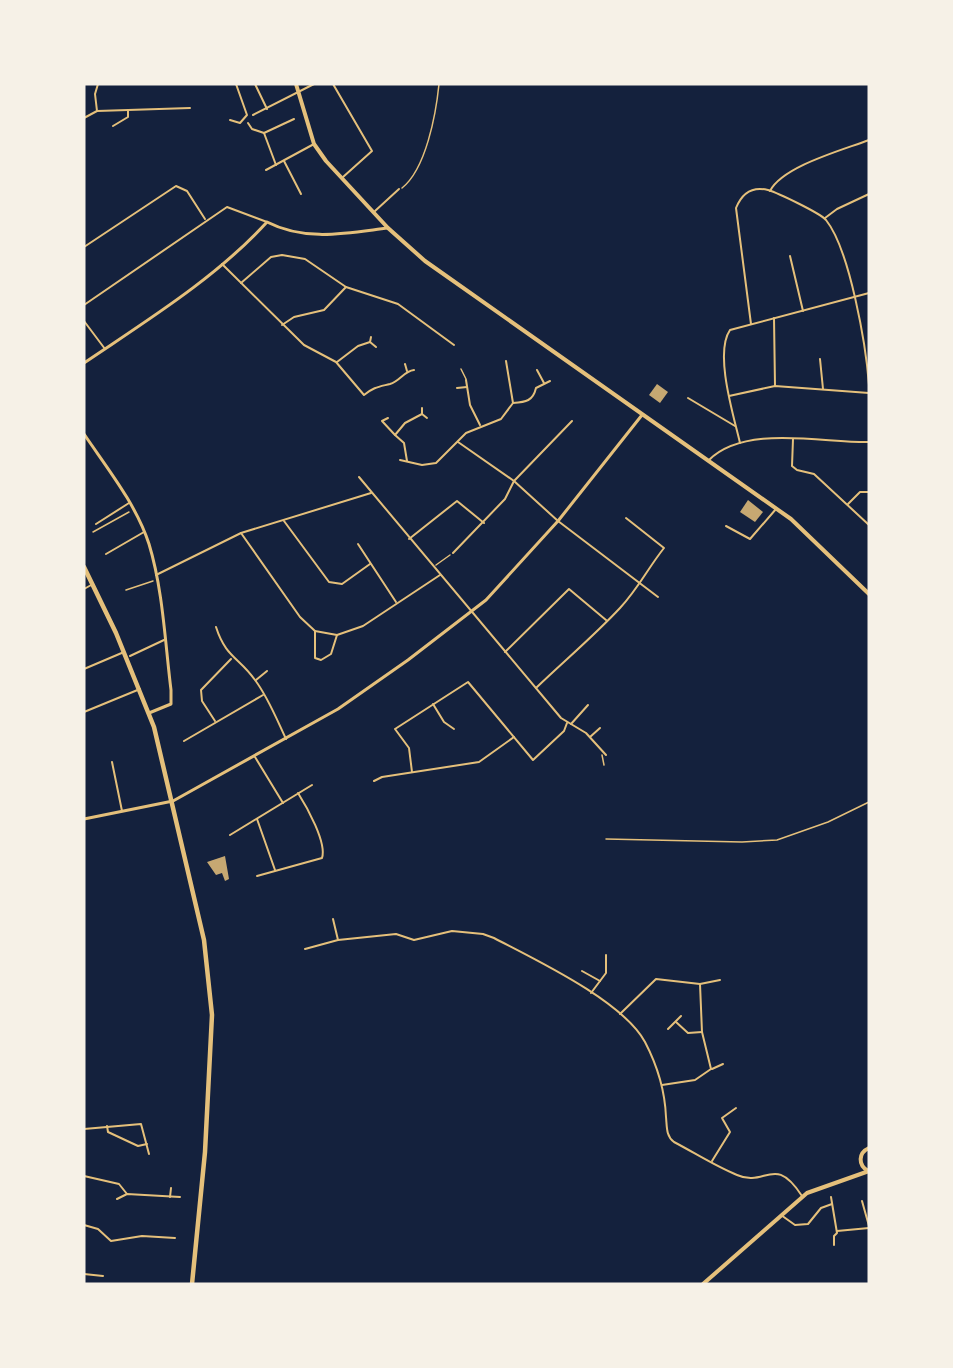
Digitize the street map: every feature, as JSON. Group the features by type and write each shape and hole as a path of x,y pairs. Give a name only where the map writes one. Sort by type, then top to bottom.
{"highway":[{"path":"84,567 124,652 149,713 173,801 204,940 212,1015 205,1152 192,1284"}],"main road":[{"path":"296,84 314,144 341,178 375,211 388,228 425,261 791,519 869,594"},
{"path":"869,1148 861,1156 862,1165 869,1171"},
{"path":"853,1175 862,1165"},
{"path":"703,1284 802,1196 853,1175 869,1171"}],"street":[{"path":"97,111 95,94 98,84"},
{"path":"230,120 240,123 247,116 236,84"},
{"path":"255,84 267,109"},
{"path":"253,115 314,84"},
{"path":"333,84 372,151 341,178"},
{"path":"84,118 97,111 190,108"},
{"path":"113,126 128,117 128,110"},
{"path":"248,123 252,129 264,133 294,118"},
{"path":"264,133 276,165"},
{"path":"770,191 775,181 793,170 869,140"},
{"path":"266,170 314,144"},
{"path":"284,161 301,194"},
{"path":"84,247 176,186 187,191 206,220"},
{"path":"375,211 399,189"},
{"path":"751,324 735,208 740,197 748,191 770,191 825,218 845,261 854,297 869,385"},
{"path":"825,218 837,209 869,194"},
{"path":"84,305 227,207 304,234 333,236 388,228"},
{"path":"84,363 222,264 259,233 267,222"},
{"path":"241,283 271,257 282,255 315,263 346,287 398,304 454,345"},
{"path":"790,256 803,311"},
{"path":"222,264 282,326 304,345 336,362 364,395 377,385 390,384 407,370 414,370"},
{"path":"282,326 294,317 324,310 346,287"},
{"path":"740,443 725,371 725,337 730,330 869,293"},
{"path":"774,318 775,386"},
{"path":"84,321 105,349"},
{"path":"370,342 371,337"},
{"path":"336,362 341,356 370,342"},
{"path":"370,342 376,347"},
{"path":"820,359 824,389"},
{"path":"400,460 422,465 436,463 480,425 501,419 513,403 506,361"},
{"path":"405,364 407,370"},
{"path":"537,370 545,384"},
{"path":"466,380 470,405 480,425"},
{"path":"513,403 526,402 534,396 536,388 550,381"},
{"path":"729,396 775,386 869,393"},
{"path":"457,388 467,387"},
{"path":"688,398 736,427"},
{"path":"422,408 422,414"},
{"path":"422,414 427,418"},
{"path":"395,435 405,423 422,414"},
{"path":"84,819 173,801 255,757 347,703 408,660 486,600 558,521 642,416"},
{"path":"388,418 382,421 404,443 407,461"},
{"path":"453,553 484,523 505,499 514,481 572,421"},
{"path":"84,434 133,510 144,532 156,574 171,704 149,713"},
{"path":"709,461 716,453 740,443 762,438 869,442"},
{"path":"793,439 792,466 797,470 814,474 869,525"},
{"path":"458,442 514,481 558,521 658,597"},
{"path":"359,477 536,688 569,724 577,726 590,737 606,756"},
{"path":"848,504 860,492 869,492"},
{"path":"156,574 241,533 371,493"},
{"path":"409,538 457,501 484,523"},
{"path":"96,524 129,503"},
{"path":"726,526 750,539 776,509"},
{"path":"536,688 606,621 641,583 642,576 664,548 626,518"},
{"path":"284,520 329,582 342,584 370,564"},
{"path":"106,554 144,532"},
{"path":"241,533 300,617 315,631 337,635 363,626 440,575"},
{"path":"358,544 396,603"},
{"path":"84,589 93,584"},
{"path":"505,652 569,589 606,621"},
{"path":"216,627 222,645 232,658 256,680 286,739"},
{"path":"315,631 315,658 321,660 332,654 337,635"},
{"path":"130,656 164,640"},
{"path":"84,669 124,652"},
{"path":"215,721 202,701 201,690 232,658"},
{"path":"256,680 267,671"},
{"path":"412,772 409,748 395,729 468,682 533,760 588,705"},
{"path":"84,712 140,689"},
{"path":"184,741 263,695"},
{"path":"433,704 444,722 454,729"},
{"path":"590,737 600,728"},
{"path":"374,781 382,777 479,762 514,736"},
{"path":"255,757 283,803"},
{"path":"112,762 122,811"},
{"path":"230,835 312,785"},
{"path":"257,876 319,859 324,853 318,832 298,794"},
{"path":"256,819 275,871"},
{"path":"333,919 338,940"},
{"path":"305,950 338,940 396,933 420,940 452,931 483,934 516,950 591,993 620,1014 645,1042 662,1086 669,1139 744,1177 767,1173 782,1175 793,1183 802,1196"},
{"path":"591,993 606,973 606,955"},
{"path":"582,971 600,981"},
{"path":"620,1014 656,979 700,984 720,980"},
{"path":"700,984 702,1032 711,1069"},
{"path":"668,1029 681,1016"},
{"path":"676,1022 688,1033 702,1032"},
{"path":"662,1086 695,1080 723,1064"},
{"path":"712,1161 730,1132 722,1118 736,1108"},
{"path":"84,1129 141,1124 149,1154"},
{"path":"107,1126 108,1132 138,1146 147,1144"},
{"path":"84,1176 119,1184 127,1194"},
{"path":"170,1197 171,1188"},
{"path":"117,1199 127,1194 180,1197"},
{"path":"831,1197 837,1231 834,1236 834,1245"},
{"path":"837,1231 869,1227 862,1202"},
{"path":"781,1215 795,1225 808,1224 821,1208 832,1204"},
{"path":"84,1225 98,1229 111,1241 142,1236 175,1238"},
{"path":"84,1274 103,1276"}],"lane":[{"path":"461,369 466,380"},
{"path":"606,839 742,842 777,840 828,822 869,802"}],"path":[{"path":"399,189 412,180 424,151 436,110 439,84"},
{"path":"93,532 133,510"},
{"path":"434,567 453,553"},
{"path":"126,590 157,580"},
{"path":"600,748 604,765"}],"building":[{"path":"657,384 668,392 660,403 649,395"},
{"path":"748,500 763,512 755,522 740,512"},
{"path":"225,856 229,879 225,881 222,873 216,875 207,862"}]}
